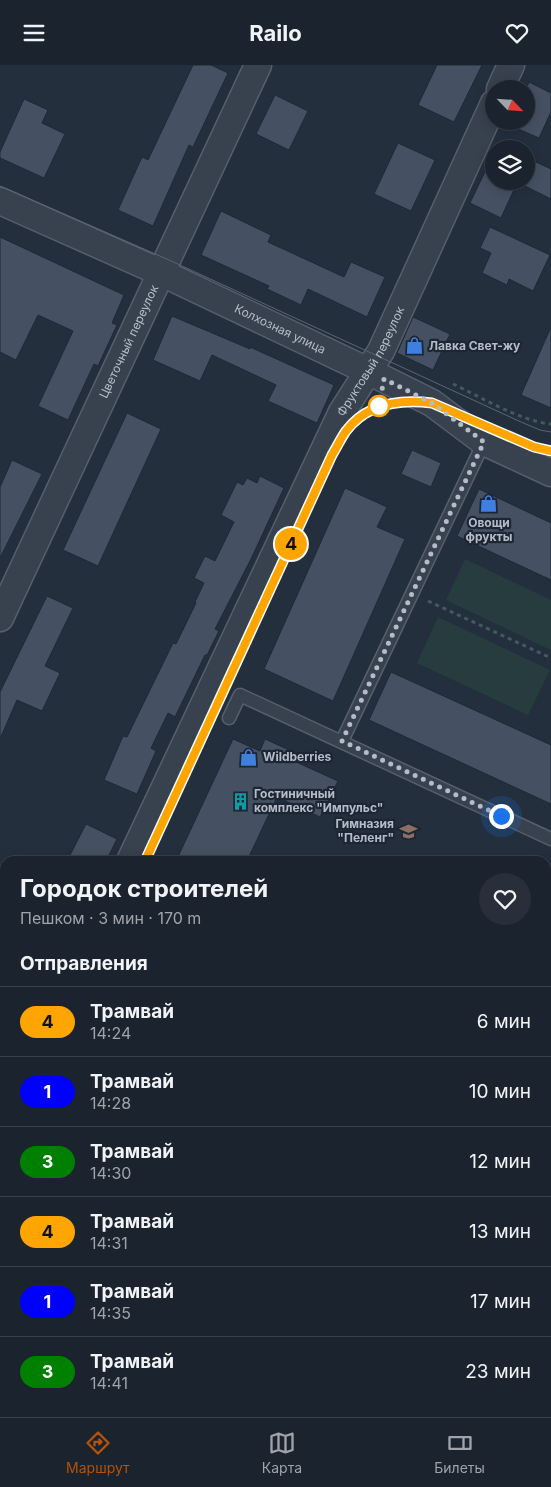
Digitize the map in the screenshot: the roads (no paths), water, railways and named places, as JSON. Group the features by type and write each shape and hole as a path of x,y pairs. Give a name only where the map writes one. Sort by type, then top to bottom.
{"street":[{"name":"Цветочный переулок","path":"0,618 258,65"},
{"path":"504,80 511,65"},
{"name":"Фруктовый переулок","path":"132,856 342,412 381,351 485,123"},
{"name":"Колхозная улица","path":"0,201 162,273 368,371 432,403 484,442 551,473"}],"lane":[{"path":"342,741 484,442"},
{"path":"229,718 240,695 551,839"}],"tram line":[{"path":"0,186 169,260 521,422 540,430 551,432"},
{"name":"4","path":"147,856 332,455 347,430 358,419 382,405 395,402 419,401 432,403 514,439 551,451"},
{"path":"147,856 332,455 344,434 354,422 364,414 385,405 408,402 432,403 534,447 551,451"}],"place":[{"name":"Лавка Свет-жу","path":"415,346"},
{"name":"Овощи фрукты","path":"489,504"},
{"name":"Wildberries","path":"249,757"},
{"name":"Гостиничный комплекс \"Импульс\"","path":"240,801"},
{"name":"Гимназия \"Пеленг\"","path":"408,831"}]}
